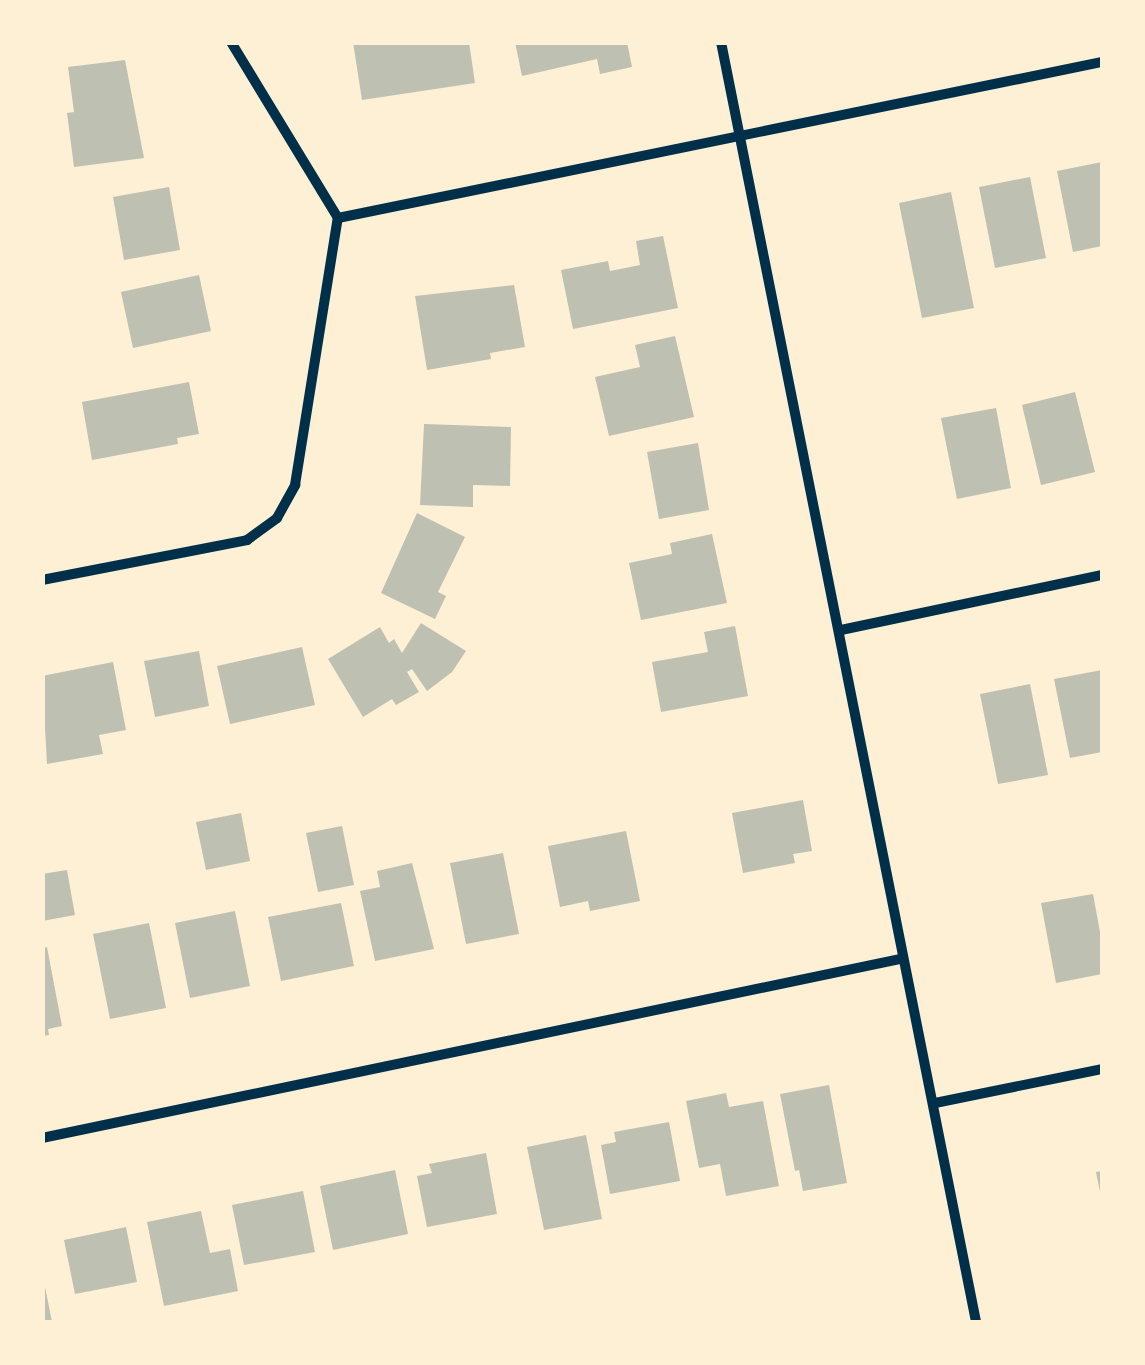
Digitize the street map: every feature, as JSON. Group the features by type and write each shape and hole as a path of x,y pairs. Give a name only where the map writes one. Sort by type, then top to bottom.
{"street":[{"path":"42,580 247,540 277,518 294,485 338,218 230,42"},
{"path":"722,42 841,630 900,958 934,1103 976,1322"},
{"path":"338,218 1102,62"},
{"path":"841,630 1102,575"},
{"path":"42,1138 900,958"},
{"path":"934,1103 1102,1070"}],"building":[{"path":"353,42 469,42 475,83 362,100"},
{"path":"515,42 627,42 632,67 600,74 597,59 522,76"},
{"path":"125,60 144,158 74,167 67,113 74,112 68,67"},
{"path":"1102,162 1102,246 1073,252 1057,171"},
{"path":"1030,177 1046,258 995,268 979,187"},
{"path":"169,187 180,250 124,260 113,197"},
{"path":"951,192 974,308 922,318 899,203"},
{"path":"663,236 678,308 573,329 561,270 608,261 610,271 640,265 636,241"},
{"path":"199,275 211,331 133,348 121,292"},
{"path":"514,285 525,347 490,353 491,359 427,370 415,296"},
{"path":"675,336 694,417 609,436 595,377 640,367 635,345"},
{"path":"189,382 199,434 177,438 178,444 92,460 82,402"},
{"path":"1075,392 1095,472 1041,485 1022,405"},
{"path":"996,408 1011,488 957,499 941,418"},
{"path":"424,424 511,427 510,486 473,485 473,507 420,505"},
{"path":"698,443 709,510 659,519 647,452"},
{"path":"417,513 465,537 438,592 446,596 435,619 381,593"},
{"path":"712,534 727,603 641,620 629,563 672,554 670,543"},
{"path":"421,623 466,651 452,672 427,691 412,669 407,672 419,692 396,705 392,699 363,717 328,659 380,627 389,643 394,639 402,653"},
{"path":"735,626 748,696 661,712 652,662 708,652 704,632"},
{"path":"302,647 315,705 230,724 217,666"},
{"path":"199,651 209,706 155,717 144,661"},
{"path":"113,662 126,730 99,735 103,754 47,764 42,676"},
{"path":"1102,670 1102,752 1070,758 1054,679"},
{"path":"1030,684 1048,775 998,784 980,694"},
{"path":"803,800 812,851 793,854 795,863 743,873 732,813"},
{"path":"241,813 250,861 206,870 196,822"},
{"path":"342,826 354,885 318,892 306,833"},
{"path":"626,831 640,901 590,911 588,901 560,907 548,846"},
{"path":"503,853 519,934 466,944 450,863"},
{"path":"412,863 434,949 375,961 360,891 380,887 377,871"},
{"path":"67,870 75,915 42,921 42,874"},
{"path":"1093,894 1102,943 1102,974 1056,983 1041,903"},
{"path":"341,903 354,966 281,981 268,917"},
{"path":"235,911 250,986 190,998 175,923"},
{"path":"149,923 166,1008 110,1019 93,934"},
{"path":"47,947 62,1026 48,1029 49,1035 42,1036 42,948"},
{"path":"829,1085 847,1183 803,1191 799,1170 795,1171 780,1094"},
{"path":"726,1093 729,1107 763,1101 779,1186 726,1196 720,1164 699,1168 686,1101"},
{"path":"669,1122 680,1181 610,1194 601,1145 616,1142 614,1132"},
{"path":"586,1135 602,1219 544,1230 527,1147"},
{"path":"486,1153 497,1214 427,1227 417,1176 432,1173 429,1164"},
{"path":"395,1170 408,1234 333,1250 320,1186"},
{"path":"1102,1171 1102,1197 1101,1197 1096,1172"},
{"path":"303,1191 315,1252 244,1265 232,1205"},
{"path":"201,1211 210,1253 230,1249 238,1291 164,1306 147,1222"},
{"path":"126,1227 137,1282 75,1294 64,1240"},
{"path":"44,1282 52,1322 42,1322"}]}
